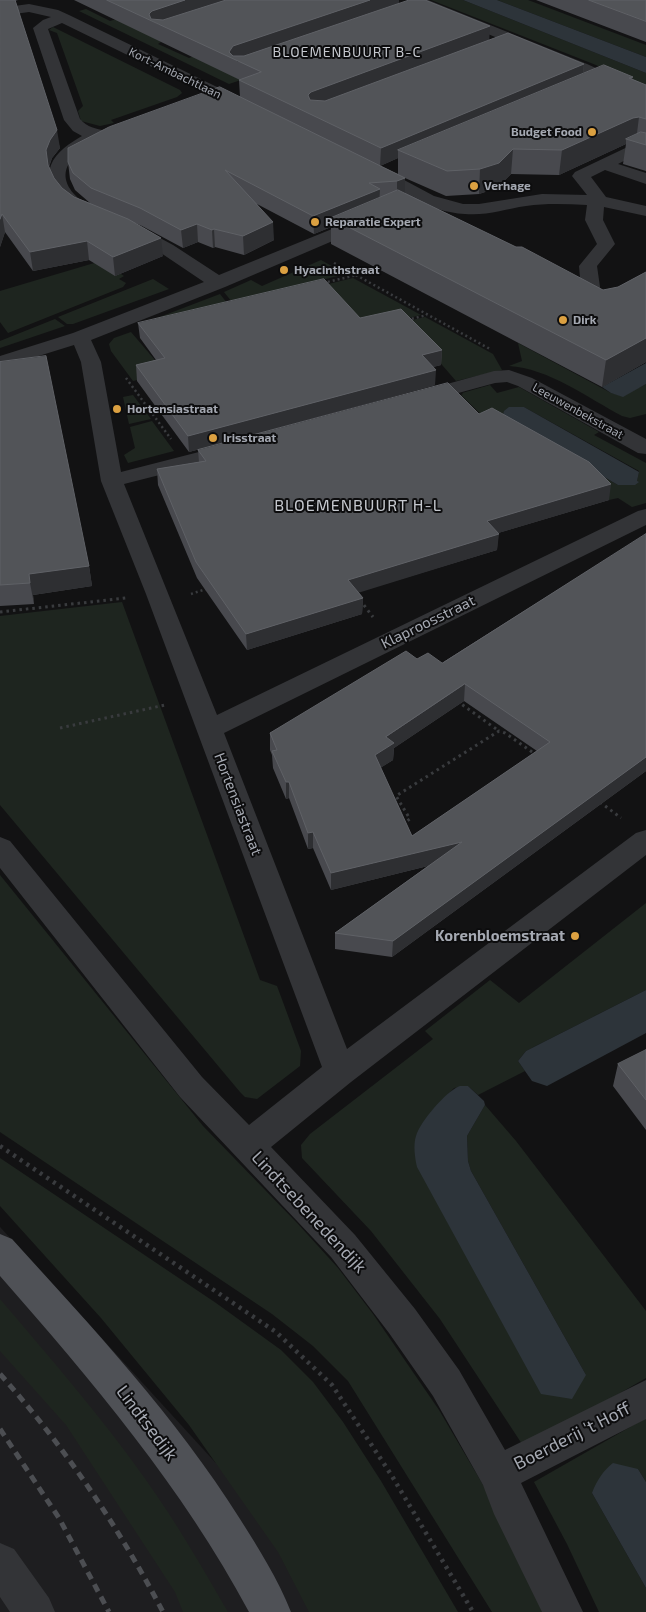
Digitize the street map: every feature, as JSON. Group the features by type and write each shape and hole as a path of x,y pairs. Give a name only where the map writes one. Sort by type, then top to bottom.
{"main road":[{"name":"Lindtsedijk","path":"0,1250 100,1361 170,1451 206,1502 271,1612"}],"street":[{"path":"0,12 30,8 43,10 59,1"},
{"path":"416,5 516,40 582,67 646,97"},
{"name":"Kort-Ambachtlaan","path":"43,10 64,18 263,116"},
{"path":"64,18 40,28 72,120 79,128 94,136"},
{"path":"497,47 516,40"},
{"path":"587,87 606,79"},
{"path":"192,99 213,92"},
{"path":"111,129 80,142 70,149 66,155 58,170 60,187 68,199 87,213 136,232 167,249 218,283"},
{"path":"576,293 602,302 588,266 606,244 594,220 597,196 581,176 636,148 646,152"},
{"path":"354,161 387,171 423,196 448,206 462,209 479,209 543,199 596,201 646,211"},
{"path":"603,164 646,179"},
{"path":"0,362 80,337 218,283 423,196"},
{"name":"Hortensiastraat","path":"80,337 91,362 112,481 210,729 340,1072"},
{"path":"400,403 494,377 509,376"},
{"name":"Leeuwenbekstraat","path":"509,376 641,439"},
{"path":"112,481 250,444"},
{"name":"Klaproosstraat","path":"210,729 646,516"},
{"path":"248,1146 340,1072 646,840"},
{"name":"Lindtsebenedendijk","path":"0,848 191,1087 306,1206 370,1278 446,1383 498,1474 508,1500 563,1612"},
{"name":"Boerderij 't Hoff","path":"498,1474 646,1399"},
{"path":"0,1563 35,1612"}],"path":[{"path":"328,260 496,353 509,376"},
{"path":"318,284 357,275"},
{"path":"400,322 428,315"},
{"path":"125,376 188,462"},
{"path":"0,606 2,612"},
{"path":"60,728 198,698"},
{"path":"394,830 410,819 396,796 499,731 539,758"},
{"path":"516,741 524,735"},
{"path":"592,797 623,819"},
{"path":"0,1146 276,1332 332,1385 392,1476 473,1612"}],"shaded area":[{"path":"355,0 222,70 241,80 229,84 79,11 86,9 110,21 127,16 161,42 158,44 189,58"},
{"path":"431,0 463,0 646,73 646,92 596,65"},
{"path":"463,0 497,0 646,57 646,73"},
{"path":"497,0 528,0 646,45 646,57"},
{"path":"53,27 180,90 182,93 177,97 111,120 114,123 100,126 81,121 78,111 83,106 57,33 49,30"},
{"path":"321,260 346,274 232,302 224,292 251,280 262,286"},
{"path":"101,261 124,276 119,279 126,283 123,287 8,333 0,322 0,291"},
{"path":"353,278 421,315 359,330 316,287"},
{"path":"153,279 169,289 73,324 67,324 58,317"},
{"path":"220,294 227,303 157,318"},
{"path":"425,317 493,354 502,370 456,381 430,351 400,323"},
{"path":"55,319 65,326 0,348 0,341"},
{"path":"131,332 166,373 133,381 111,351 109,344 114,338"},
{"path":"518,343 611,393 623,396 646,384 646,414 630,418 622,416 553,378 524,368 509,366 522,361"},
{"path":"646,363 646,384 623,397 611,393 602,387"},
{"path":"490,385 497,393 519,387 599,432 594,435 646,463 646,503 632,507 618,498 609,500 490,423 461,395 462,393","holes":["524,407 639,471 637,481 633,484 618,485 502,418"]},
{"path":"133,395 151,419 129,424 123,397"},
{"path":"509,407 524,407 639,472 637,481 639,482 635,485 618,485 502,418 504,411"},
{"path":"152,421 174,451 128,463 124,455 135,448 130,427"},
{"path":"122,602 260,980 277,986 301,1051 300,1066 257,1099 245,1097 240,1092 0,805 0,616"},
{"path":"0,875 203,1126 338,1268 373,1314 439,1410 489,1495 547,1612 492,1612 348,1381 313,1346 272,1314 0,1132"},
{"path":"646,903 646,990 526,1051 518,1061 525,1071 478,1095 468,1086 454,1088 433,1110 416,1136 586,1375 471,1171 468,1161 467,1136 485,1105 516,1141 646,1311 646,1378 563,1426 522,1444 440,1319 371,1231 302,1158 301,1145 310,1134 433,1039 425,1031 490,980 519,1003"},
{"path":"646,990 646,1033 547,1086 532,1081 518,1061 526,1051"},
{"path":"460,1086 468,1086 484,1101 485,1105 467,1136 468,1161 471,1171 586,1375 572,1399 541,1394 417,1167 415,1143 419,1130 428,1115 441,1100"},
{"path":"0,1158 216,1303 281,1350 313,1382 343,1422 381,1481 458,1612 309,1612 278,1552 189,1425 101,1318 0,1206"},
{"path":"0,1227 352,1612 0,1612"},
{"path":"0,1299 129,1456 178,1528 228,1612 183,1612 175,1592 66,1425 0,1351"},
{"path":"646,1418 646,1482 638,1469 592,1493 646,1588 646,1612 599,1612 567,1544 534,1482"},
{"path":"613,1463 638,1469 646,1482 646,1588 592,1493 601,1476"}],"building":[{"path":"0,0 15,0 57,130 46,150 48,165 54,178 62,188 74,197 128,219 161,238 113,257 87,241 30,252 2,214 0,219"},
{"path":"107,0 185,0 152,11 149,14 151,19 163,20 226,0 370,0 233,46 229,52 233,56 244,56 409,0 425,0 490,26 311,92 308,95 310,100 325,101 508,33 584,64 381,148 239,80 261,72"},
{"path":"589,0 646,0 646,21"},
{"path":"604,65 633,77 629,78 646,85 646,119 633,118 562,150 513,149 499,163 480,169 447,171 398,150"},
{"path":"220,87 405,178 397,181 369,183 380,189 313,216 225,170 273,222 243,236 212,230 197,224 181,230 140,208 91,188 73,173 68,162 68,148 109,127"},
{"path":"641,132 646,133 646,145 626,139"},
{"path":"398,190 516,247 522,247 603,290 618,287 646,272 646,338 606,360 331,218"},
{"path":"324,279 360,318 401,309 442,350 422,355 436,370 188,436 136,365 165,358 138,323"},
{"path":"46,356 89,566 29,574 30,583 0,585 0,362"},
{"path":"448,383 479,414 492,408 589,462 611,484 487,521 499,534 348,580 363,598 246,634 196,562 157,469 206,461 198,450"},
{"path":"646,534 646,757 393,941 335,933 462,842 331,873 313,832 308,833 289,782 286,782 272,751 277,750 270,733 406,651 417,659 428,653 442,663","holes":["465,684 550,742 412,836 375,755 394,743 386,737"]},
{"path":"646,1050 646,1100 618,1064"}],"railway":[{"path":"0,1374 47,1430 89,1488 128,1549 163,1612"},
{"path":"0,1429 59,1518 109,1612"}],"place":[{"name":"Budget Food","path":"592,132"},
{"name":"Verhage","path":"474,186"},
{"name":"Reparatie Expert","path":"315,222"},
{"name":"Hyacinthstraat","path":"284,270"},
{"name":"Dirk","path":"563,320"},
{"name":"Hortensiastraat","path":"117,409"},
{"name":"Irisstraat","path":"213,438"},
{"name":"Korenbloemstraat","path":"575,936"}],"district":[{"name":"BLOEMENBUURT B-C","path":"347,52"},
{"name":"BLOEMENBUURT H-L","path":"358,506"}]}
